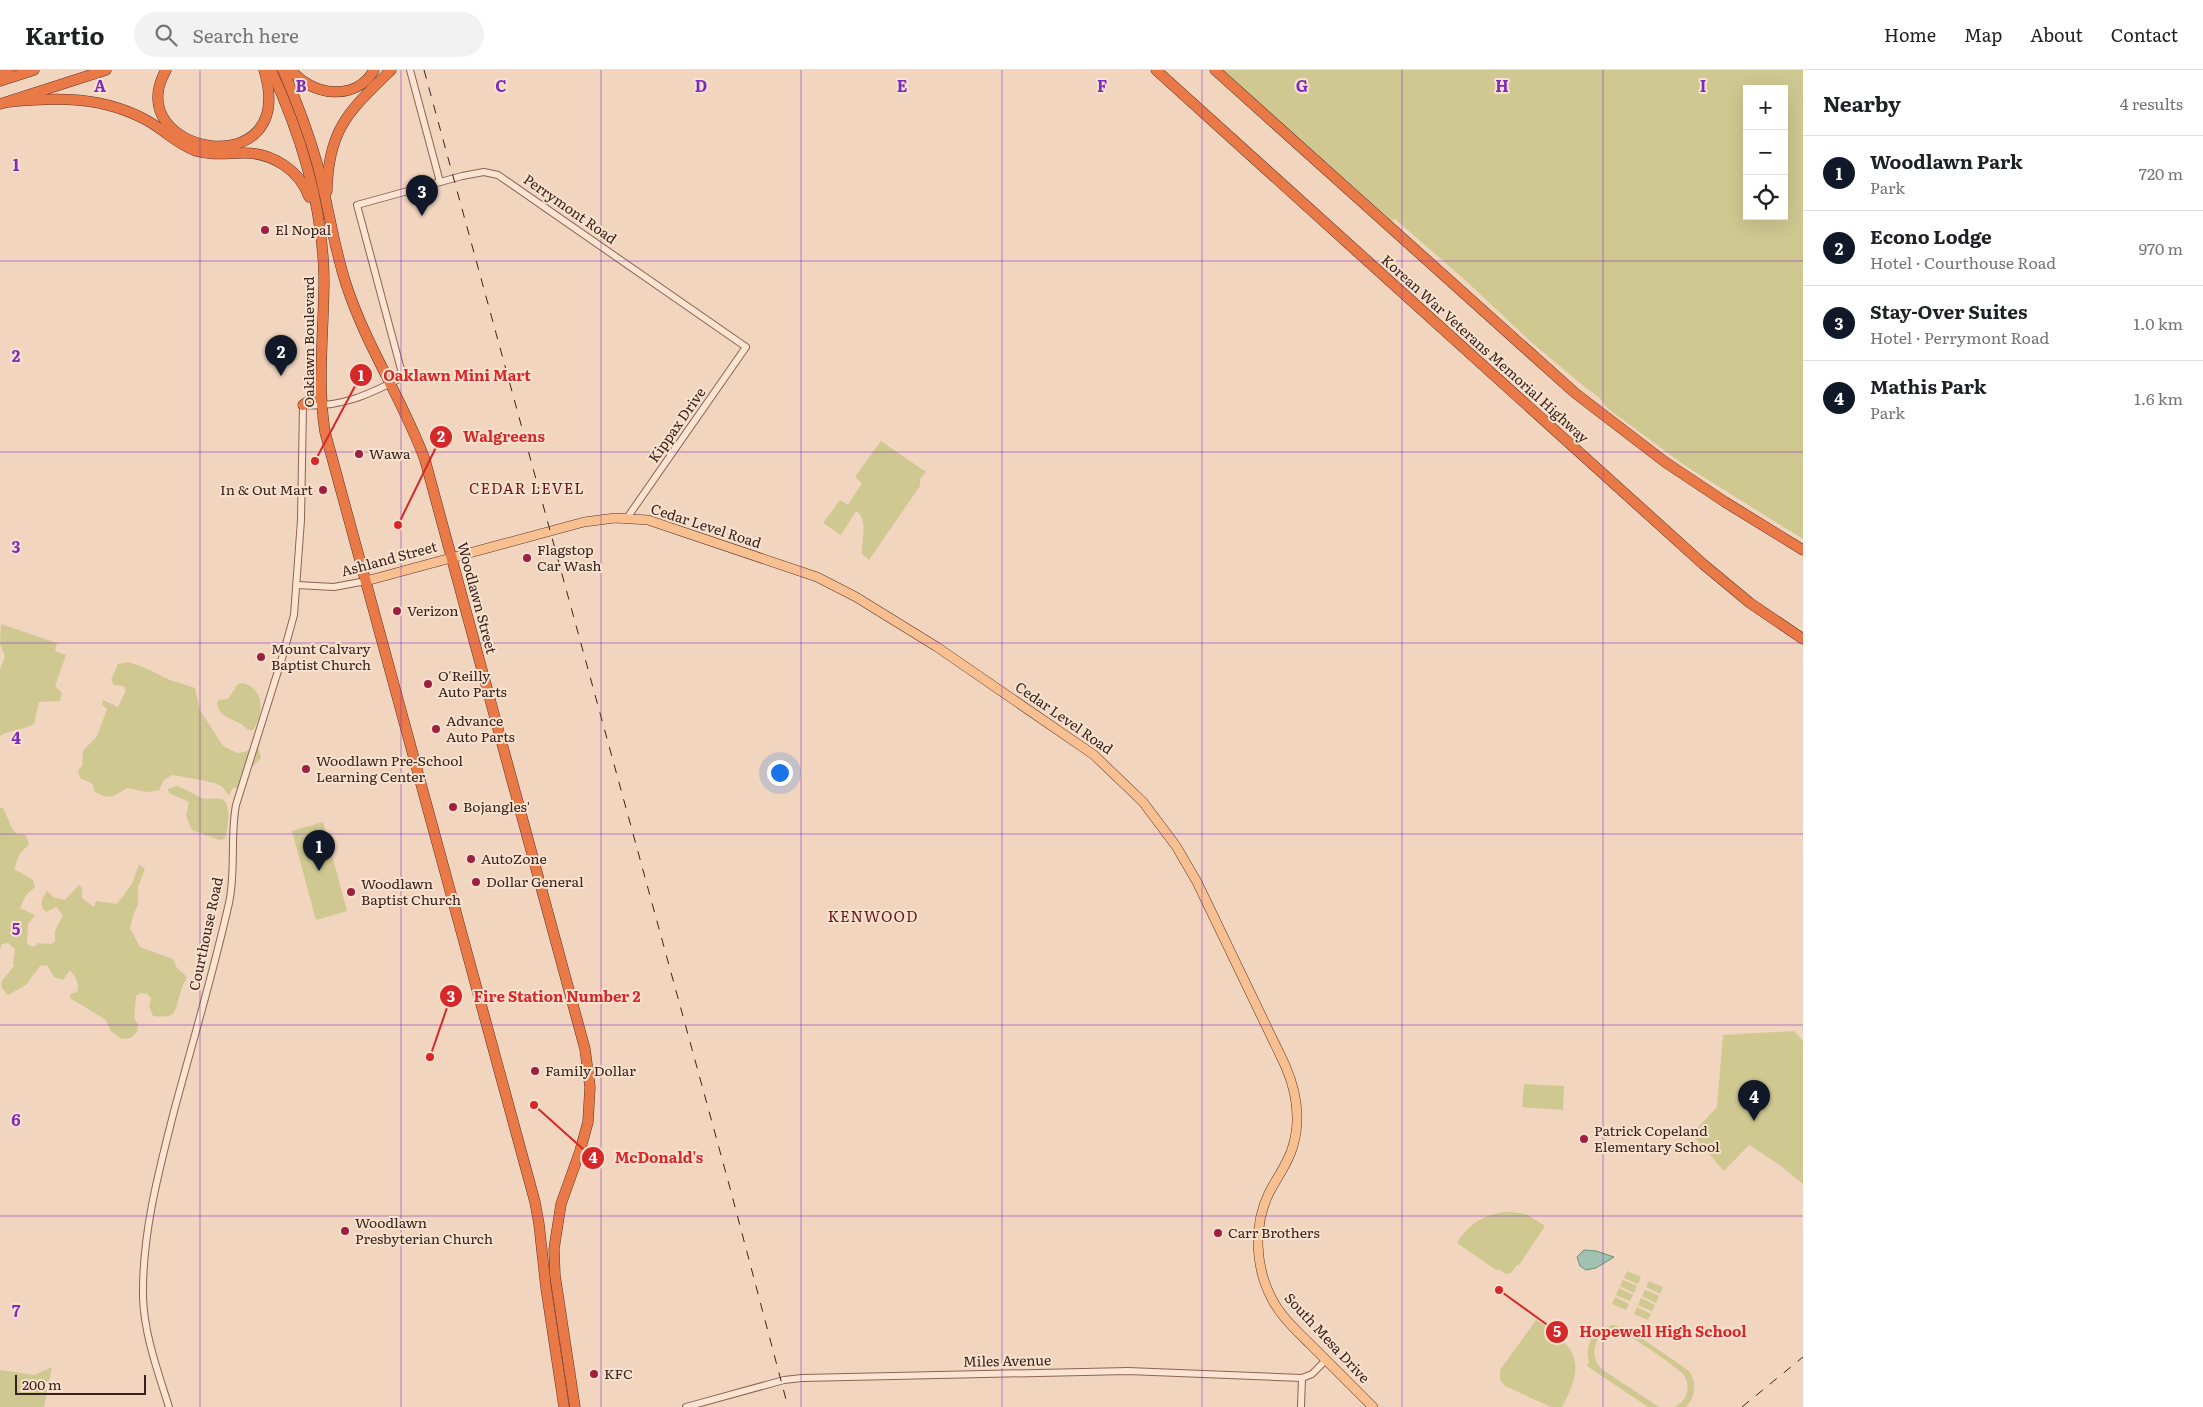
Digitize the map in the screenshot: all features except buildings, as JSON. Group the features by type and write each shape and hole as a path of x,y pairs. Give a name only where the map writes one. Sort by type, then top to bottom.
{"highway":[{"path":"0,74 8,70"},
{"path":"0,81 34,70"},
{"path":"4,103 106,70"},
{"path":"166,70 159,84 157,99 159,111 165,122 179,134 193,142 220,147 245,142 256,134 262,125 269,103 269,86 264,70"},
{"name":"Oaklawn Boulevard","path":"271,70 291,116 301,146 318,222 324,278 322,406 329,449 531,1185 539,1224 546,1288 564,1407"},
{"path":"283,70 303,120 317,164 328,212"},
{"path":"291,70 300,79 313,87 334,92 356,88 366,81 374,70"},
{"path":"328,212 327,171 334,140 351,111 391,70"},
{"name":"Korean War Veterans Memorial Highway","path":"1156,70 1709,569 1750,603 1803,639"},
{"name":"Korean War Veterans Memorial Highway","path":"1215,70 1576,393 1665,462 1803,550"},
{"path":"4,103 64,98 102,102 136,115 195,150 218,154 252,153 269,157 284,165 297,177 308,192 318,222"},
{"name":"Woodlawn Street","path":"328,212 339,261 352,302 365,334 410,422 425,460 575,1010 588,1065 590,1094 588,1122 558,1215 554,1236 554,1263 575,1407"},
{"path":"303,405 314,398 321,378"}],"main road":[{"name":"Cedar Level Road","path":"604,519 627,518 648,520 794,569 834,586 879,611 959,662 1087,749 1122,780 1162,826 1192,874 1288,1072 1296,1101 1296,1130 1290,1155 1268,1196 1260,1218 1258,1256"},
{"name":"Ashland Street","path":"366,581 452,557 604,519"},
{"name":"South Mesa Drive","path":"1258,1256 1264,1282 1275,1304 1286,1318 1373,1407"}],"street":[{"path":"410,70 440,182"},
{"name":"Perrymont Road","path":"390,384 403,377 357,205 481,172 498,175 746,347"},
{"name":"Kippax Drive","path":"627,518 746,347"},
{"path":"303,405 322,406 350,402 390,384"},
{"name":"Courthouse Road","path":"169,1407 144,1312 144,1273 152,1206 159,1169 213,971 229,900 232,881 233,821 236,805 294,615 302,498 303,405"},
{"name":"Ashland Street","path":"297,585 334,587 366,581"},
{"path":"1300,1407 1302,1378 1312,1374 1326,1360"},
{"name":"Miles Avenue","path":"686,1407 781,1381 802,1378 1128,1370 1302,1378"}],"shaded area":[{"path":"1223,70 1803,70 1803,539 1684,465 1607,408 1599,397 1531,342 1464,279 1395,219 1392,221"},
{"path":"881,441 926,472 920,479 920,486 869,560 862,554 864,530 862,519 856,511 841,535 823,523 840,500 848,505 862,483 855,477"},
{"path":"1,624 57,643 55,651 66,655 55,686 62,693 60,701 39,702 34,724 1,735 0,738 0,670 5,656 0,644"},
{"path":"128,662 170,680 195,688 200,710 223,746 237,753 258,746 261,758 252,767 245,788 233,788 229,795 217,784 172,775 164,780 159,790 147,792 127,788 108,797 94,791 93,784 80,778 78,770 82,766 83,751 97,736 107,709 102,705 103,700 118,707 126,690 123,686 114,685 111,680 118,664"},
{"path":"242,683 255,690 260,702 259,716 253,730 247,729 225,716 218,708 217,703 219,700 228,699 238,684"},
{"path":"177,786 202,798 220,798 225,802 228,818 225,839 219,840 192,830 186,816 189,802 169,793 168,789"},
{"path":"0,808 3,808 13,830 17,834 26,835 29,844 19,855 14,869 33,880 35,887 26,895 20,908 35,915 28,924 27,944 34,947 38,943 51,944 55,941 55,931 63,915 56,907 46,912 42,906 47,891 53,897 65,900 79,885 82,888 82,898 94,907 96,901 117,904 132,884 139,864 145,869 138,887 138,904 130,928 140,947 173,959 177,968 187,977 176,1008 171,1015 153,1016 149,1006 151,998 147,994 141,993 136,996 134,1018 138,1024 137,1032 131,1038 121,1039 111,1031 106,1020 70,998 71,994 77,992 78,983 70,970 63,980 54,977 47,965 40,966 26,985 8,995 2,988 1,982 14,966 15,949 8,943 2,944 0,949"},
{"path":"323,822 347,911 316,920 292,831"},
{"path":"1794,1031 1803,1041 1803,1184 1781,1166 1749,1145 1724,1171 1692,1134 1717,1107 1723,1035"},
{"path":"1524,1084 1564,1086 1563,1110 1522,1107"},
{"path":"1511,1212 1526,1214 1545,1226 1519,1265 1511,1273 1506,1274 1498,1269 1496,1270 1457,1243 1473,1224 1494,1214"},
{"path":"1584,1250 1596,1251 1614,1257 1596,1268 1586,1270 1580,1266 1577,1257"},
{"path":"1627,1271 1641,1277 1638,1284 1624,1278"},
{"path":"1623,1280 1637,1286 1634,1293 1620,1286"},
{"path":"1649,1281 1663,1287 1660,1294 1646,1287"},
{"path":"1619,1288 1633,1295 1630,1301 1616,1295"},
{"path":"1645,1290 1659,1296 1656,1303 1642,1296"},
{"path":"1615,1297 1629,1304 1626,1310 1612,1304"},
{"path":"1641,1298 1655,1305 1652,1311 1638,1305"},
{"path":"1637,1307 1651,1314 1648,1320 1634,1314"},
{"path":"1536,1320 1560,1338 1573,1356 1574,1378 1562,1407 1551,1407 1505,1386 1500,1379 1500,1370"},
{"path":"1614,1325 1630,1330 1689,1371 1692,1376 1694,1389 1692,1398 1686,1407 1675,1407 1683,1401 1687,1393 1688,1389 1684,1375 1653,1351 1619,1331 1604,1333 1599,1337 1595,1350 1598,1364 1603,1370 1659,1407 1648,1407 1587,1366 1589,1362 1589,1343 1592,1338 1601,1330"},
{"path":"52,1367 44,1407 0,1407 0,1370 35,1375"}],"railway":[{"path":"424,70 730,1188 788,1407"},
{"path":"1742,1407 1803,1357"}],"place":[{"name":"Stay-Over Suites","path":"422,216"},
{"name":"El Nopal","path":"265,230"},
{"name":"Econo Lodge","path":"281,376"},
{"name":"Wawa","path":"359,454"},
{"name":"Oaklawn Mini Mart","path":"315,461"},
{"name":"In & Out Mart","path":"323,490"},
{"name":"Walgreens","path":"398,525"},
{"name":"Flagstop Car Wash","path":"527,558"},
{"name":"Verizon","path":"397,611"},
{"name":"Mount Calvary Baptist Church","path":"261,657"},
{"name":"O'Reilly Auto Parts","path":"428,684"},
{"name":"Advance Auto Parts","path":"436,729"},
{"name":"Woodlawn Pre-School Learning Center","path":"306,769"},
{"name":"Bojangles'","path":"453,807"},
{"name":"AutoZone","path":"471,859"},
{"name":"Woodlawn Park","path":"319,871"},
{"name":"Dollar General","path":"476,882"},
{"name":"Woodlawn Baptist Church","path":"351,892"},
{"name":"Fire Station Number 2","path":"430,1057"},
{"name":"Family Dollar","path":"535,1071"},
{"name":"McDonald's","path":"534,1105"},
{"name":"Mathis Park","path":"1754,1121"},
{"name":"Patrick Copeland Elementary School","path":"1584,1139"},
{"name":"Woodlawn Presbyterian Church","path":"345,1231"},
{"name":"Carr Brothers","path":"1218,1233"},
{"name":"Hopewell High School","path":"1499,1290"},
{"name":"KFC","path":"594,1374"}],"district":[{"name":"CEDAR LEVEL","path":"527,489"},
{"name":"KENWOOD","path":"873,917"}]}
